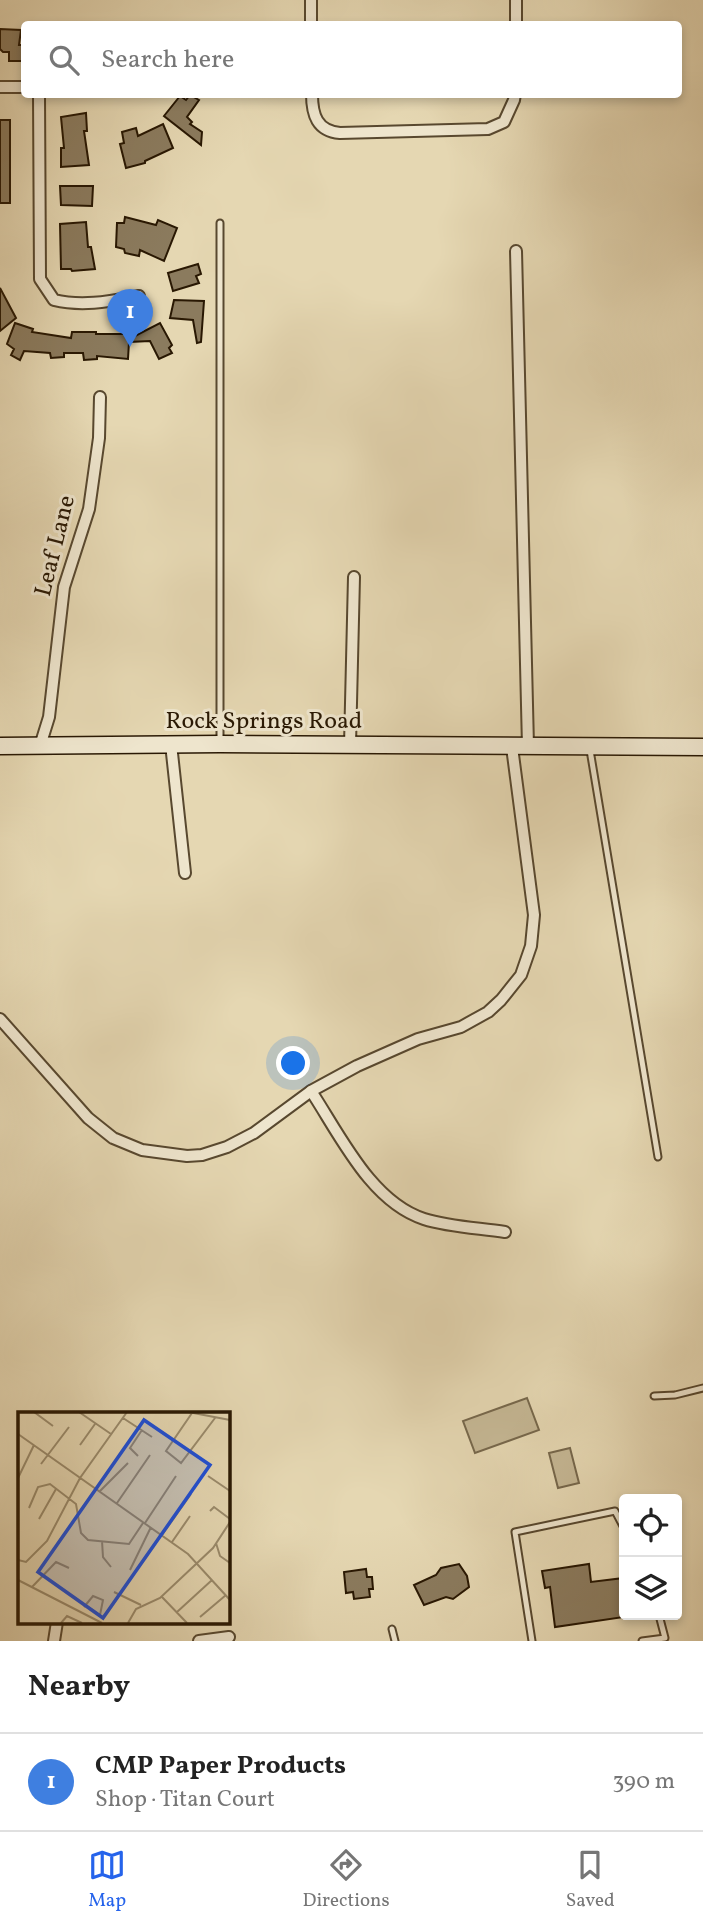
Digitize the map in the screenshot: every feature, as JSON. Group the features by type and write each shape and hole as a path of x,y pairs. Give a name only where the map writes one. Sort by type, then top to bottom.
{"street":[{"path":"311,0 312,21"},
{"path":"516,0 516,21"},
{"path":"0,87 21,87"},
{"path":"39,98 40,279 54,300 69,303 90,304 139,296"},
{"path":"312,98 314,118 321,127 340,133 488,129 504,122 514,98"},
{"path":"0,1019 88,1118 113,1138 142,1150 187,1156 202,1155 227,1147 254,1133 311,1091 357,1066 418,1038 461,1027 488,1012 521,975 531,946 534,915 520,746 516,251"},
{"name":"Leaf Lane","path":"40,746 49,717 64,587 89,509 99,438 100,397"},
{"path":"350,745 354,577"},
{"path":"171,744 185,873"},
{"name":"Rock Springs Road","path":"0,747 171,744 703,747"},
{"path":"311,1091 371,1182 396,1206 424,1219 505,1232"},
{"path":"199,1641 229,1637"}],"lane":[{"path":"220,223 220,744"},
{"path":"590,747 658,1157"},
{"path":"654,1396 675,1395 703,1388"},
{"path":"530,1639 515,1532 615,1511 619,1519"},
{"path":"642,1641 665,1638 660,1620"},
{"path":"392,1629 395,1641"}],"shaded area":[{"path":"527,1398 539,1430 475,1453 463,1421"},
{"path":"570,1448 579,1483 558,1488 549,1453"}],"building":[{"path":"0,29 21,30 21,61 9,61 9,52 0,49"},
{"path":"178,98 199,100 187,117 192,122 190,124 202,132 201,145 164,116"},
{"path":"86,113 87,131 84,131 89,165 61,167 61,148 64,148 61,117"},
{"path":"0,120 10,120 10,203 0,203"},
{"path":"163,124 173,148 145,163 126,168 120,144 124,143 122,132 136,128 138,136"},
{"path":"60,186 93,186 92,206 61,205"},
{"path":"125,217 156,225 158,220 177,228 164,261 140,250 139,256 125,253 124,249 116,247 117,223 124,223"},
{"path":"86,222 88,247 91,247 95,269 61,269 60,224"},
{"path":"198,264 201,274 196,276 199,283 173,291 168,273"},
{"path":"0,288 16,318 0,331"},
{"path":"174,300 204,301 201,342 197,343 193,320 170,318"},
{"path":"15,323 33,329 32,332 71,338 72,332 96,332 129,334 129,339 160,323 172,345 169,348 172,353 159,359 150,341 129,342 128,359 97,356 97,359 84,360 83,353 64,353 64,357 51,358 50,353 24,351 20,360 11,355 14,349 7,344"},
{"path":"459,1564 467,1576 469,1587 453,1599 446,1597 424,1605 414,1585 436,1575 441,1568"},
{"path":"589,1564 591,1582 619,1579 619,1618 555,1627 550,1587 545,1588 542,1571"},
{"path":"366,1569 367,1577 372,1577 373,1589 369,1589 370,1597 354,1599 353,1592 346,1593 344,1572"}],"place":[{"name":"CMP Paper Products","path":"130,347"}]}
